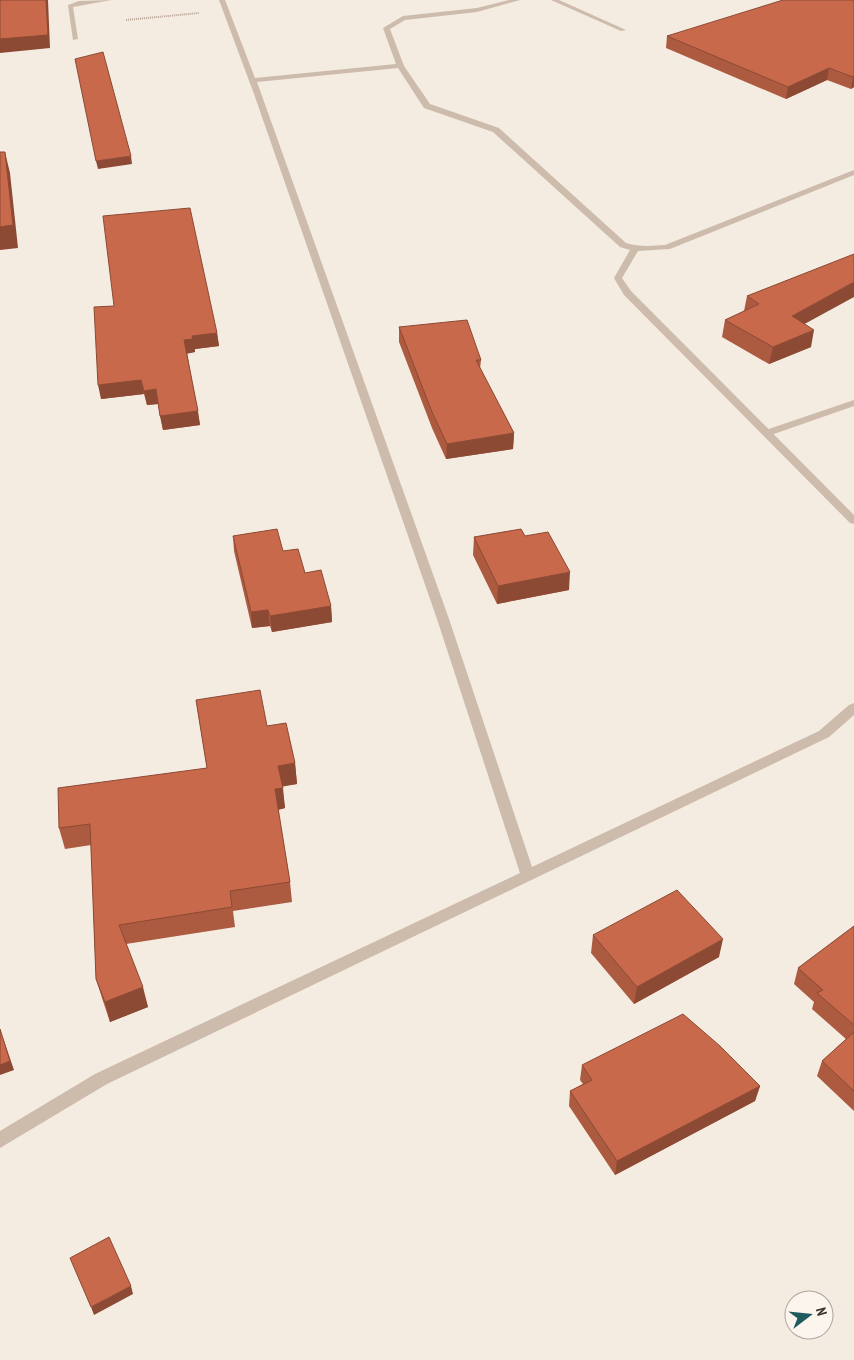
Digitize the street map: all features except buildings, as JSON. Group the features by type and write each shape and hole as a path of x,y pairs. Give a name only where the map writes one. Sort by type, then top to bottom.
{"street":[{"path":"75,39 70,6 79,3 109,0"},
{"path":"222,0 253,80 443,619 528,876"},
{"path":"517,0 476,10 403,18 386,28 400,66 427,106 496,130 623,245 635,249 667,247 854,172"},
{"path":"554,0 623,30"},
{"path":"253,80 400,66"},
{"path":"635,249 618,278 627,293 854,521"},
{"path":"767,433 854,402"},
{"path":"0,1140 101,1079 824,734 854,708"}],"path":[{"path":"72,24 227,10"}]}
